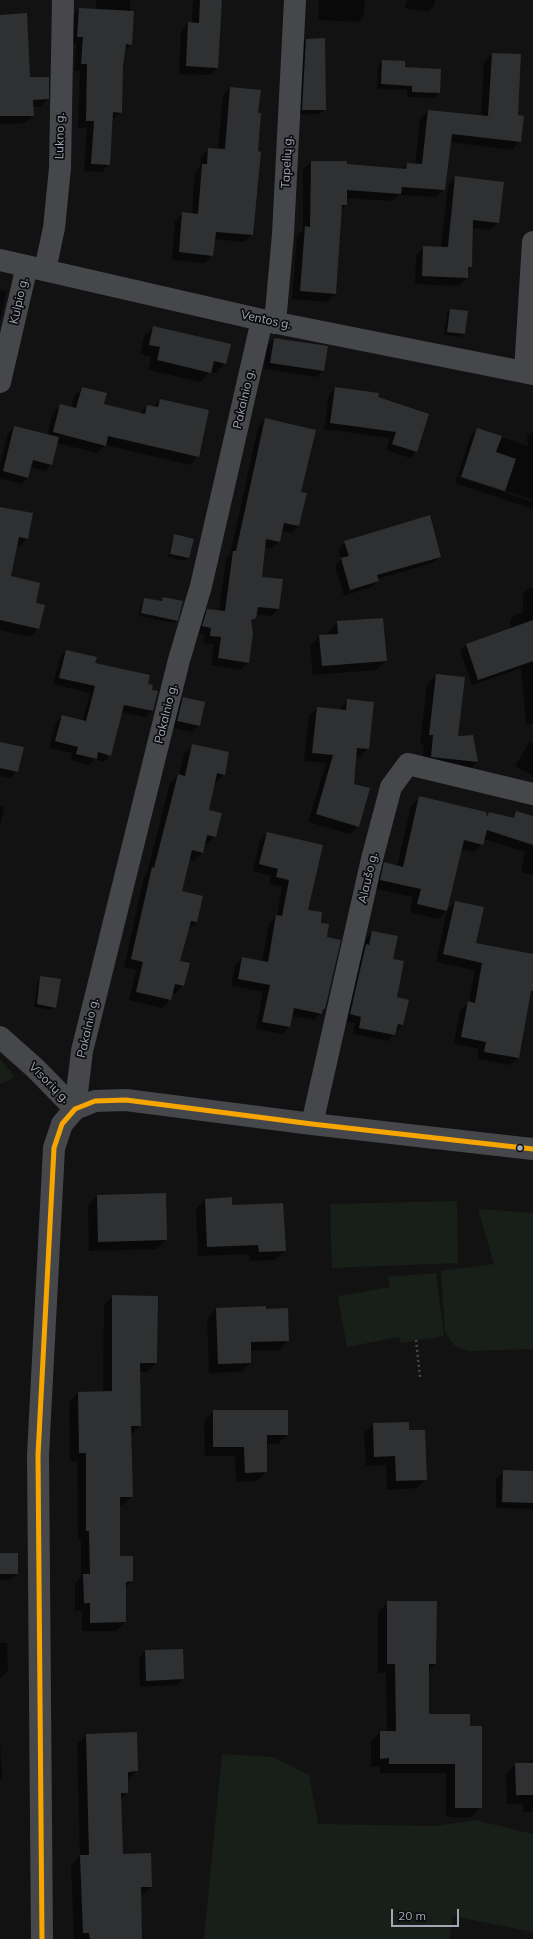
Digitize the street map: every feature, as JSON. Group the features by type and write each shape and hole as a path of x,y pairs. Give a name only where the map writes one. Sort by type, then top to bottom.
{"street":[{"name":"Lukno g.","path":"36,268 54,228 60,168 63,0"},
{"name":"Tapelių g.","path":"268,321 283,234 295,0"},
{"path":"529,372 533,242"},
{"name":"Ventos g.","path":"0,260 268,321 529,372"},
{"name":"Kulpio g.","path":"0,382 36,268"},
{"name":"Pakalnio g.","path":"75,1108 82,1052 179,660 201,586 268,321"},
{"name":"Alaušo g.","path":"312,1124 372,859 391,787 408,764 533,794"},
{"name":"Visorių g.","path":"0,1037 35,1068 75,1108 96,1102 126,1100 312,1124 533,1149"},
{"path":"42,1939 38,1455 54,1148 62,1124 75,1108"}],"path":[{"path":"416,1340 420,1377"}],"shaded area":[{"path":"0,1059 15,1077 0,1084"},
{"path":"457,1201 458,1263 332,1268 330,1204"},
{"path":"478,1209 533,1213 533,1349 468,1351 454,1345 445,1332 441,1271 494,1264"},
{"path":"436,1273 444,1336 401,1343 399,1337 347,1347 338,1296 390,1287 388,1277"},
{"path":"222,1754 273,1757 309,1775 318,1824 436,1826 475,1820 533,1834 533,1932 453,1916 449,1939 204,1939"}],"building":[{"path":"200,0 222,0 218,68 186,66 188,22 199,23"},
{"path":"79,8 134,11 132,45 126,44 123,66 122,113 113,112 110,165 91,164 94,121 86,121 87,64 81,64 83,37 77,37"},
{"path":"27,13 30,77 49,77 49,99 33,100 34,116 0,116 0,15"},
{"path":"325,38 326,110 302,110 306,39"},
{"path":"492,53 521,54 518,115 524,116 521,142 452,134 445,190 402,187 401,194 347,190 347,205 342,205 336,294 300,291 305,226 310,227 311,161 347,161 347,164 406,169 407,163 422,164 428,110 488,116"},
{"path":"382,60 405,61 405,67 441,69 440,93 412,92 412,86 381,84"},
{"path":"230,87 261,90 258,113 261,113 258,151 261,152 253,235 216,232 213,256 179,252 182,212 198,214 202,164 207,164 208,148 225,149"},
{"path":"455,176 504,182 499,223 473,220 472,267 468,267 468,278 422,276 423,246 448,247"},
{"path":"450,309 468,311 465,334 447,332"},
{"path":"153,326 231,344 226,364 214,361 211,373 157,360 160,347 149,345"},
{"path":"274,338 328,346 324,371 270,363"},
{"path":"82,387 107,393 104,404 145,414 147,405 158,407 160,399 209,410 199,457 108,436 106,446 53,432 60,404 76,408"},
{"path":"335,387 379,393 378,397 429,414 417,452 392,444 396,432 330,423"},
{"path":"265,418 316,430 301,492 307,493 299,526 284,523 280,542 266,539 262,577 283,579 279,609 258,607 256,618 251,620 253,633 249,663 218,658 221,637 210,636 211,628 202,626 207,609 225,611 233,551 236,551"},
{"path":"14,426 59,437 52,465 33,460 28,478 3,471"},
{"path":"477,428 502,436 496,452 516,459 505,491 461,477"},
{"path":"0,507 33,513 28,539 19,537 11,576 40,583 36,603 45,605 39,629 0,620"},
{"path":"430,515 441,557 377,575 379,581 350,590 341,558 349,556 344,541"},
{"path":"174,534 194,539 189,558 170,554"},
{"path":"163,597 183,601 178,621 141,613 144,598 162,601"},
{"path":"383,618 387,661 322,666 319,635 338,634 337,621"},
{"path":"533,620 533,661 478,680 466,644"},
{"path":"66,650 97,657 95,663 150,675 148,684 153,685 152,690 158,691 153,711 124,705 111,756 98,752 97,759 76,754 78,747 55,741 62,715 86,721 95,686 59,678"},
{"path":"436,674 465,677 458,736 473,735 478,762 431,757 433,735 429,735"},
{"path":"183,697 205,702 200,726 177,721"},
{"path":"347,699 374,702 369,749 357,748 354,784 370,788 359,827 316,814 333,755 312,753 317,707 346,710"},
{"path":"0,742 24,747 18,772 0,768"},
{"path":"192,744 229,752 225,775 217,773 209,810 222,813 216,837 207,835 203,853 192,850 182,891 203,896 197,922 191,921 180,961 190,963 184,986 175,984 171,1000 136,992 143,962 131,959 152,867 154,868 178,774 185,776"},
{"path":"419,796 486,812 487,817 489,812 514,818 516,811 533,816 533,845 487,830 483,845 464,840 447,911 417,904 421,889 380,880 384,862 403,867"},
{"path":"267,832 323,845 308,910 322,912 321,923 329,924 327,937 341,940 325,1009 323,1009 322,1014 294,1008 290,1027 262,1022 270,985 238,979 242,957 268,962 276,915 282,916 289,880 276,877 278,869 259,864"},
{"path":"455,901 484,907 476,943 533,954 533,991 531,991 519,1058 484,1052 486,1042 461,1037 468,1001 475,1003 482,963 443,954"},
{"path":"372,931 398,936 393,959 404,961 397,997 409,1000 403,1025 398,1024 395,1035 359,1028 361,1017 350,1014 366,944 369,945"},
{"path":"40,976 61,979 56,1008 37,1004"},
{"path":"166,1193 167,1240 98,1242 97,1195"},
{"path":"232,1197 232,1205 283,1203 286,1251 259,1252 258,1245 207,1247 205,1199"},
{"path":"112,1295 158,1296 157,1363 140,1363 141,1426 131,1426 133,1497 120,1497 120,1556 133,1556 133,1581 126,1582 126,1622 90,1623 90,1603 84,1603 83,1574 90,1574 89,1531 86,1531 86,1453 79,1453 78,1392 112,1391"},
{"path":"266,1306 266,1309 288,1308 289,1341 251,1342 251,1363 218,1364 216,1308"},
{"path":"213,1410 288,1410 288,1435 267,1435 267,1472 245,1473 244,1447 213,1447"},
{"path":"409,1422 409,1430 425,1430 427,1480 396,1481 395,1456 374,1457 373,1423"},
{"path":"503,1470 533,1471 533,1503 502,1502"},
{"path":"0,1553 18,1553 18,1574 0,1574"},
{"path":"387,1601 437,1601 436,1664 429,1664 429,1714 470,1714 470,1726 482,1726 482,1808 455,1808 455,1764 389,1764 389,1758 380,1759 380,1731 396,1731 395,1664 387,1664"},
{"path":"183,1649 184,1679 146,1681 145,1650"},
{"path":"137,1732 138,1771 128,1772 128,1793 121,1793 123,1854 151,1853 152,1887 141,1887 142,1939 90,1939 89,1933 83,1933 80,1855 89,1855 86,1734"},
{"path":"515,1763 533,1763 533,1795 516,1795"}],"transit line":[{"path":"75,1109 95,1101 126,1100 312,1124 533,1149"},
{"path":"42,1939 38,1455 54,1148 62,1124 75,1109"}]}
